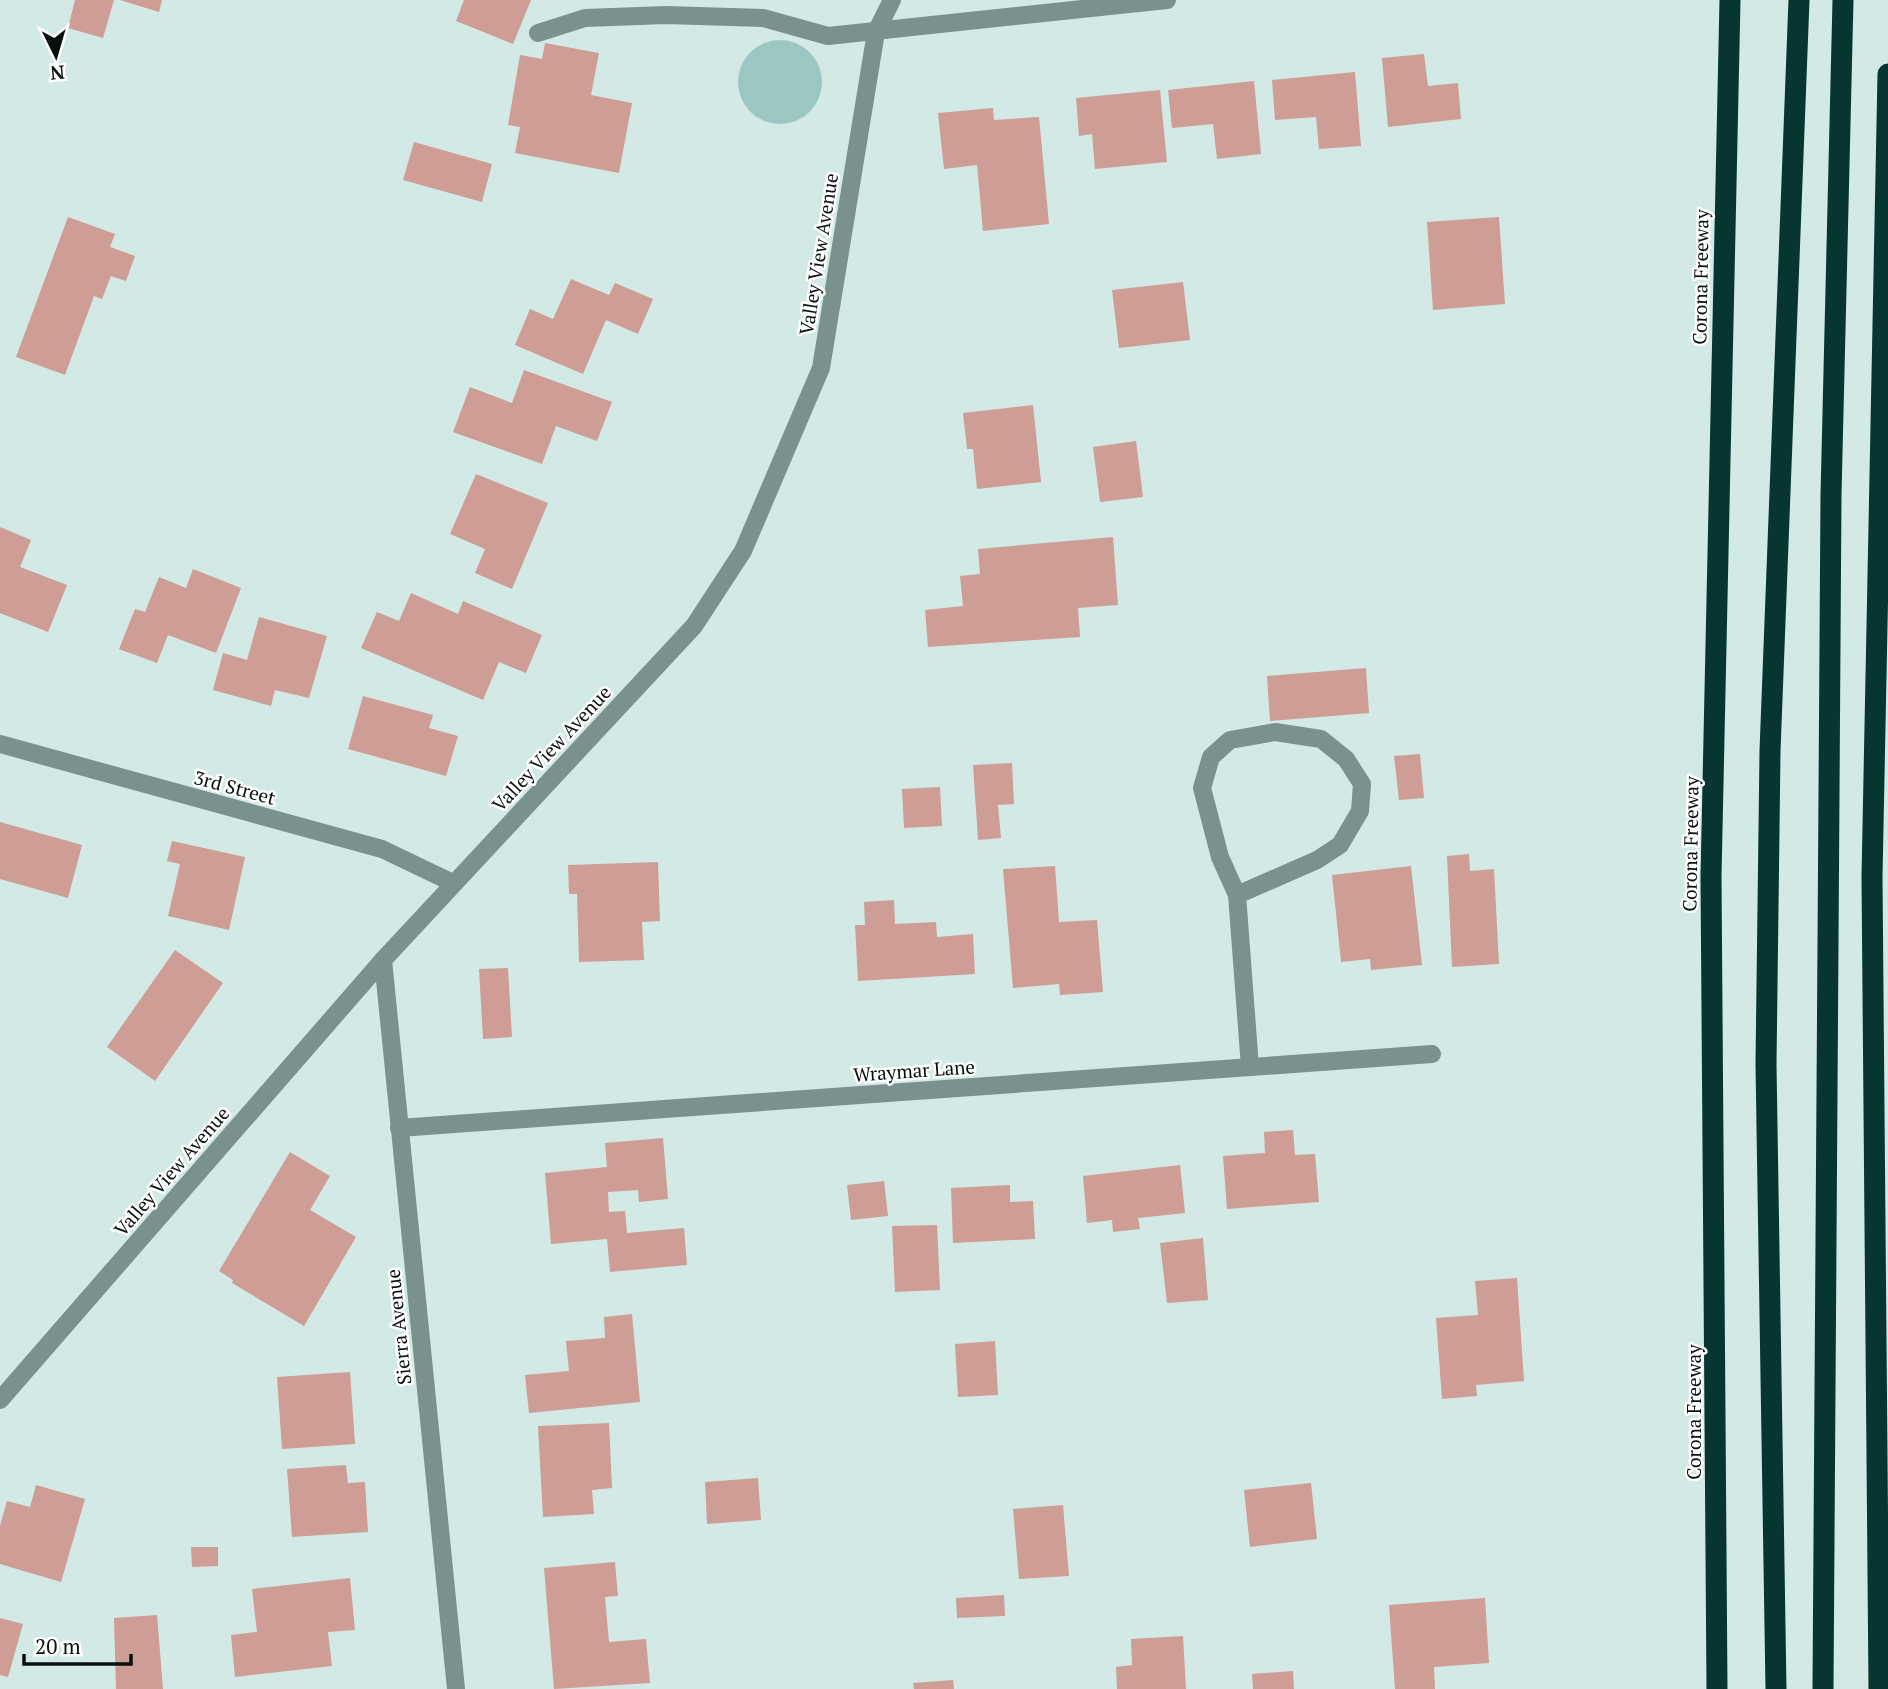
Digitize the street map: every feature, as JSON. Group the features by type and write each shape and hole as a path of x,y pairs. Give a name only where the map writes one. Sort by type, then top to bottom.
{"highway":[{"name":"Corona Freeway","path":"1717,1689 1711,876 1726,73 1730,0"},
{"path":"1776,1689 1766,1064 1770,751 1799,0"},
{"path":"1823,1689 1831,495 1843,0"},
{"path":"1879,1689 1872,877 1888,76"}],"street":[{"name":"Valley View Avenue","path":"0,1400 383,960 694,626 743,551 821,368 876,32 892,0"},
{"path":"538,33 585,18 666,15 763,18 828,36 1167,0"},
{"path":"1237,895 1317,860 1340,845 1360,811 1362,784 1346,759 1321,739 1275,732 1230,740 1210,757 1202,788 1220,857 1237,895 1250,1067"},
{"name":"3rd Street","path":"0,744 382,849 453,883"},
{"name":"Sierra Avenue","path":"383,960 456,1689"},
{"name":"Wraymar Lane","path":"399,1129 1432,1054"}],"shaded area":[{"path":"772,40 788,40 804,47 815,58 822,74 819,98 810,112 788,124 772,124 756,117 745,106 738,90 738,74 745,58 756,47"}],"building":[{"path":"75,0 114,0 103,38 68,28"},
{"path":"120,0 162,0 159,12"},
{"path":"464,0 531,0 513,44 456,21"},
{"path":"545,43 599,53 591,95 632,103 619,173 515,153 520,127 508,125 520,55 542,59"},
{"path":"1424,54 1428,86 1458,83 1461,119 1388,127 1382,58"},
{"path":"1355,72 1361,146 1319,149 1316,117 1275,120 1272,80"},
{"path":"1254,81 1261,154 1217,159 1213,124 1172,128 1168,90"},
{"path":"1160,90 1167,162 1095,169 1092,134 1079,136 1076,98"},
{"path":"993,108 994,120 1039,117 1049,224 983,231 977,165 944,169 938,113"},
{"path":"414,142 492,164 482,202 403,180"},
{"path":"68,217 115,234 110,247 135,256 126,281 111,276 102,299 94,296 65,375 16,357"},
{"path":"1499,217 1505,304 1433,310 1427,222"},
{"path":"571,279 609,295 615,283 653,299 638,334 606,320 583,374 515,345 530,309 553,319"},
{"path":"1183,282 1190,340 1119,348 1112,290"},
{"path":"524,370 612,402 597,441 556,426 542,464 453,432 470,387 512,403"},
{"path":"1033,405 1041,482 977,489 973,449 967,449 963,413"},
{"path":"1136,441 1143,497 1100,502 1093,447"},
{"path":"476,474 548,503 512,589 475,573 485,549 450,534"},
{"path":"0,527 31,540 20,567 67,585 48,632 0,613"},
{"path":"1113,537 1118,605 1078,608 1080,637 928,647 925,610 963,606 960,576 980,574 978,549"},
{"path":"193,569 241,588 216,653 168,635 157,663 119,649 135,609 145,612 159,577 186,588"},
{"path":"411,593 458,614 463,601 542,635 526,673 499,662 483,700 361,648 377,612 399,621"},
{"path":"259,617 327,636 309,698 275,690 271,706 213,690 223,653 247,660"},
{"path":"1366,668 1369,713 1270,721 1267,676"},
{"path":"363,696 433,715 429,728 458,736 446,776 348,749"},
{"path":"1420,754 1424,798 1399,800 1394,756"},
{"path":"1012,763 1014,804 998,805 1001,838 978,840 973,765"},
{"path":"940,787 942,826 904,828 902,789"},
{"path":"0,822 82,845 68,898 0,879"},
{"path":"172,841 245,857 229,930 168,916 180,864 167,861"},
{"path":"1469,854 1470,871 1494,869 1499,964 1452,967 1447,856"},
{"path":"658,862 660,921 642,922 644,960 579,962 577,894 569,894 568,865"},
{"path":"1055,866 1059,922 1097,920 1103,992 1060,995 1059,984 1013,988 1003,869"},
{"path":"1411,866 1422,965 1371,970 1370,959 1341,962 1332,875"},
{"path":"894,900 895,924 936,922 937,937 973,934 975,974 858,981 855,925 865,925 864,902"},
{"path":"175,950 223,983 155,1081 107,1047"},
{"path":"508,968 512,1037 483,1039 479,969"},
{"path":"1293,1130 1295,1155 1315,1154 1319,1202 1227,1209 1223,1156 1265,1153 1264,1132"},
{"path":"663,1138 668,1199 639,1202 638,1190 608,1192 609,1212 625,1211 627,1233 684,1228 687,1265 610,1272 607,1239 551,1244 545,1173 607,1167 605,1143"},
{"path":"290,1152 330,1176 310,1210 356,1237 304,1326 232,1283 233,1280 219,1271"},
{"path":"1180,1165 1185,1213 1138,1218 1140,1229 1113,1232 1112,1220 1087,1223 1083,1176"},
{"path":"884,1181 888,1216 851,1220 847,1185"},
{"path":"1010,1185 1010,1202 1033,1201 1035,1239 953,1243 951,1188"},
{"path":"937,1225 940,1290 895,1292 892,1226"},
{"path":"1203,1238 1208,1300 1167,1303 1160,1243"},
{"path":"1517,1278 1524,1381 1476,1385 1477,1396 1442,1399 1436,1318 1478,1315 1475,1281"},
{"path":"632,1314 640,1402 529,1413 525,1375 569,1371 566,1341 605,1338 604,1317"},
{"path":"995,1341 998,1395 958,1397 955,1344"},
{"path":"350,1372 355,1444 282,1449 277,1377"},
{"path":"609,1423 612,1488 592,1490 594,1514 543,1517 538,1426"},
{"path":"346,1465 348,1483 365,1482 368,1532 292,1537 287,1469"},
{"path":"758,1478 761,1520 707,1524 705,1482"},
{"path":"1311,1483 1317,1539 1250,1547 1244,1490"},
{"path":"36,1485 85,1499 61,1582 0,1564 0,1526 7,1501 30,1507"},
{"path":"1063,1505 1069,1576 1019,1579 1013,1509"},
{"path":"191,1547 218,1547 218,1566 192,1567"},
{"path":"615,1562 618,1596 605,1597 609,1642 646,1639 650,1683 554,1689 544,1568"},
{"path":"350,1578 355,1630 328,1632 332,1666 235,1677 231,1635 257,1632 252,1589"},
{"path":"1004,1595 1005,1616 957,1618 956,1598"},
{"path":"1485,1598 1489,1663 1434,1667 1435,1689 1395,1689 1389,1605"},
{"path":"157,1615 163,1689 116,1689 114,1618"},
{"path":"0,1618 23,1624 8,1677 0,1675"},
{"path":"1183,1636 1186,1689 1117,1689 1116,1667 1132,1665 1131,1639"},
{"path":"1293,1671 1294,1689 1253,1689 1252,1674"},
{"path":"953,1680 954,1689 914,1689 913,1683"}]}
